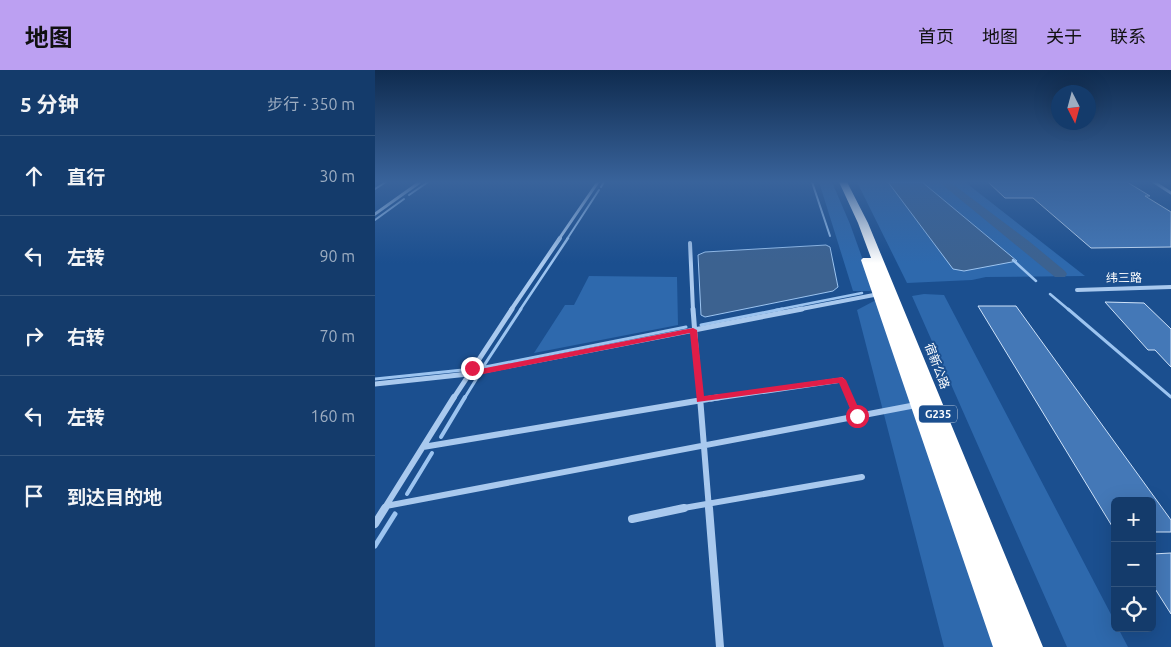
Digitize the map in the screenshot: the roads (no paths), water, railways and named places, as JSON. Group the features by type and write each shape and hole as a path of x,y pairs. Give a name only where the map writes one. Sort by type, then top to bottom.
{"highway":[{"name":"宿新公路","path":"847,209 879,294 1030,647"},
{"name":"宿新公路","path":"856,209 863,223 926,403 1006,647"}],"street":[{"path":"375,524 468,374 580,209"},
{"path":"690,243 693,330 709,504 719,647"},
{"name":"纬三路","path":"1077,290 1171,287"},
{"path":"375,384 468,374 879,294"},
{"path":"423,447 700,400 842,380 857,416"},
{"path":"386,506 926,403"},
{"path":"632,519 862,477"}],"waterway":[{"path":"375,220 390,209"},
{"path":"567,239 587,209"},
{"path":"821,209 830,236"},
{"path":"979,209 1060,274"},
{"path":"520,310 568,238"},
{"path":"1013,260 1036,281"},
{"path":"776,310 862,293"},
{"path":"1050,294 1069,310"},
{"path":"483,367 521,309"},
{"path":"701,325 782,309"},
{"path":"1068,309 1171,397"},
{"path":"480,368 686,327"},
{"path":"375,379 463,370"},
{"path":"464,399 477,378"},
{"path":"441,437 465,397"},
{"path":"407,494 432,453"},
{"path":"375,546 395,514"}]}
